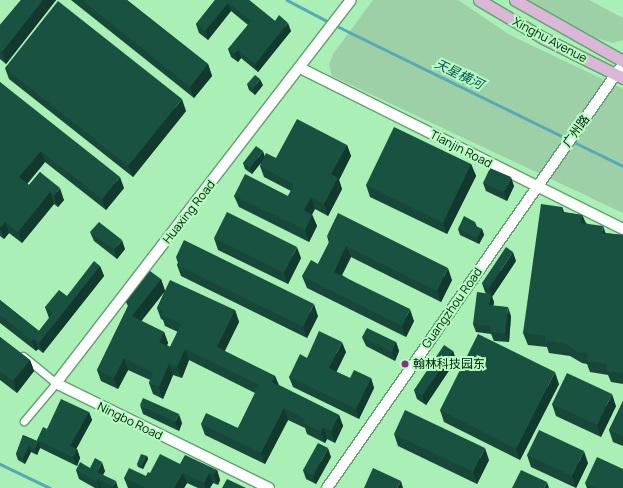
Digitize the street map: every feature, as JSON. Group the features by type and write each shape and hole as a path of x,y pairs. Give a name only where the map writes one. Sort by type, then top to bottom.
{"main road":[{"name":"Xinghu Avenue","path":"479,0 545,39 620,76"},
{"name":"Xinghu Avenue","path":"515,0 623,62"}],"street":[{"name":"Huaxing Road","path":"24,421 56,383 350,2"},
{"name":"广州路","path":"537,188 580,125 620,76 623,62"},
{"name":"Tianjin Road","path":"300,68 537,188 623,229"},
{"name":"Guangzhou Road","path":"327,488 537,188"},
{"name":"Ningbo Road","path":"17,351 56,383 269,488"}],"green space":[{"path":"373,0 458,0 510,35 623,89 623,213 332,76 329,65 333,54"},
{"path":"528,0 589,0 623,18 623,40 612,43 596,38"}],"building":[{"path":"21,0 43,0 2,52 0,51 0,25"},
{"path":"82,0 127,0 208,64 190,87"},
{"path":"215,0 249,0 275,21 279,15 288,23 255,64 238,50 234,54 228,49 251,21 228,3 205,31 196,24"},
{"path":"58,1 182,99 128,166 5,68"},
{"path":"255,75 260,79 253,89 247,84"},
{"path":"0,82 120,177 102,199 41,151 19,177 29,185 40,172 60,188 54,196 50,192 18,232 5,222 0,228"},
{"path":"297,119 347,145 331,174 338,178 324,204 311,197 304,210 312,215 305,230 234,196 245,174 288,196 294,184 260,166 266,153 276,158"},
{"path":"394,127 471,164 443,223 366,185"},
{"path":"256,146 263,151 250,168 243,163"},
{"path":"490,168 511,177 504,192 483,183"},
{"path":"541,204 562,207 562,212 582,215 581,223 603,226 602,233 623,235 623,373 607,371 607,364 586,361 587,353 577,352 566,344 545,341 545,336 523,333"},
{"path":"227,212 297,247 284,273 214,238"},
{"path":"338,213 448,268 437,291 346,246 334,272 410,309 402,326 302,276 311,260 318,264 331,238 327,236"},
{"path":"464,216 475,222 474,225 482,229 477,238 458,229"},
{"path":"99,222 122,240 114,250 90,232"},
{"path":"184,240 314,304 303,327 177,265 179,260 176,257"},
{"path":"506,247 513,252 489,288 482,283"},
{"path":"94,261 100,266 39,343 34,339 32,341 0,315 0,300 39,331 53,313 45,307 59,290 67,296"},
{"path":"150,271 161,279 132,316 164,332 159,342 170,347 181,324 161,315 163,311 157,308 170,280 235,310 217,347 275,376 272,382 339,415 331,431 323,427 321,432 303,423 305,419 284,408 261,453 201,424 206,413 238,428 259,385 185,349 177,367 169,364 159,387 149,383 153,373 124,358 114,378 97,370 129,304 126,302"},
{"path":"477,292 491,294 489,305 508,307 505,334 491,332 491,326 473,324"},
{"path":"367,328 396,342 392,352 362,337"},
{"path":"319,331 342,342 329,368 350,378 354,370 371,378 356,409 289,377 300,354 307,358"},
{"path":"478,334 555,372 516,449 440,410"},
{"path":"0,337 30,360 13,381 0,371"},
{"path":"444,345 453,351 422,396 414,390"},
{"path":"567,373 612,394 597,425 552,404"},
{"path":"143,398 179,414 175,422 140,405"},
{"path":"61,399 89,412 70,446 77,449 73,457 37,440 43,427 47,429"},
{"path":"623,401 623,437 609,430"},
{"path":"405,410 485,448 473,472 394,434"},
{"path":"539,430 584,451 572,476 527,455"},
{"path":"23,435 38,442 35,449 29,446 23,458 16,454"},
{"path":"318,443 328,448 313,476 303,470"},
{"path":"141,454 147,456 142,466 137,464"},
{"path":"160,454 180,464 185,455 217,470 214,475 209,473 204,483 183,473 174,488 146,488 124,478 129,468 146,476 148,472 150,473"},
{"path":"597,457 623,469 623,488 595,488 585,483"},
{"path":"95,458 102,462 97,472 116,481 113,487 98,479 97,482 76,470 80,462 90,468"},
{"path":"373,468 401,481 397,488 364,488"},
{"path":"521,470 547,482 544,488 512,488"},
{"path":"227,479 246,488 222,488"}],"waterway":[{"name":"天星横河","path":"287,0 331,23"},
{"name":"天星横河","path":"335,25 568,139"},
{"name":"天星横河","path":"572,141 623,166"},
{"path":"0,464 50,488"}],"place":[{"name":"翰林科技园东","path":"405,364"}]}
